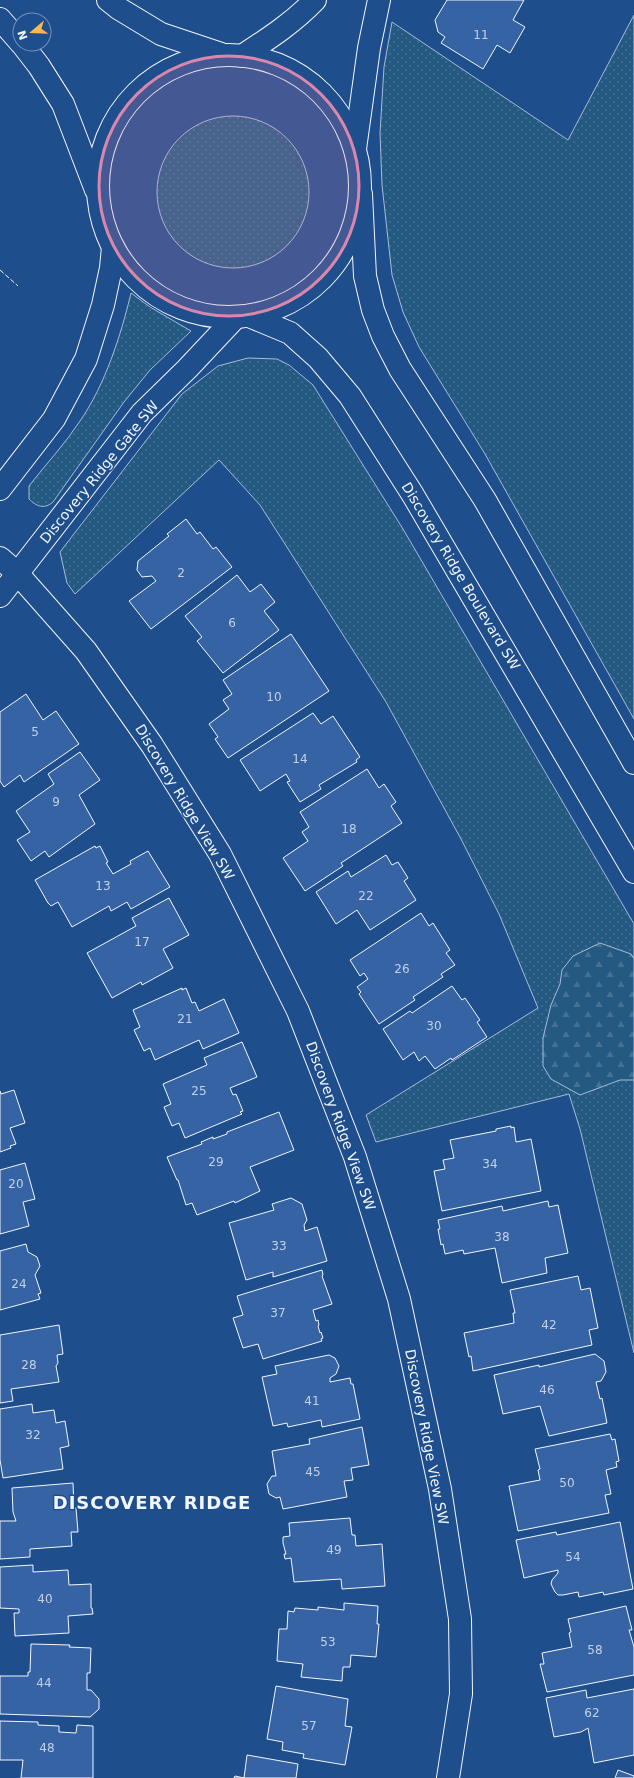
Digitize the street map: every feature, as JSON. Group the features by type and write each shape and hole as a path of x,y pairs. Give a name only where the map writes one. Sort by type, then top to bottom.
{"street":[{"path":"108,0 118,8 161,34 234,55 268,61 291,71 313,85 332,104 346,125 355,150 361,194 365,276 373,310 383,336 400,369 485,500 634,763"},
{"path":"99,199 100,168 108,138 122,112 142,89 167,71 196,59 234,55 282,30 303,13 315,0"},
{"path":"355,150 369,48 379,0"},
{"path":"0,19 12,33"},
{"path":"28,52 39,66 63,104 99,199 104,224 113,247 130,271 152,292 177,306 205,315 242,317 292,302 327,275 351,238 361,194"},
{"path":"0,489 54,419 86,359 103,305 111,268 113,247"},
{"name":"Discovery Ridge Gate SW","path":"0,596 142,413 242,317"},
{"name":"Discovery Ridge Boulevard SW","path":"242,317 290,333 318,358 350,396 413,495 634,872"},
{"name":"Discovery Ridge View SW","path":"0,558 17,574 86,651 152,745 220,854 298,1011 355,1157 399,1299 440,1489 459,1611 461,1694 448,1778"}],"highlighted area":[{"path":"242,56 291,71 331,104 346,125 355,149 361,194 351,238 327,275 292,302 249,316 205,315 177,307 152,292 130,271 113,247 104,223 99,199 100,168 108,138 122,112 142,89 167,71 196,59"}],"green space":[{"path":"634,15 634,719 485,454 419,347 403,312 392,275 382,185 380,133 384,67 392,22 568,140"},
{"path":"233,116 262,122 269,125 287,138 300,156 303,163 309,192 303,221 300,228 287,246 269,259 262,262 233,268 204,262 197,259 179,246 166,228 163,221 157,192 163,163 166,156 179,138 197,125 204,122"},
{"path":"131,293 150,307 191,331 150,370 124,402 53,502 46,506 34,504 29,499 29,486 62,446 89,407 97,392 117,342"},
{"path":"248,358 277,359 289,365 313,385 403,529 634,924 634,1353 580,1129 569,1094 376,1142 366,1115 538,1008 499,914 461,839 386,702 260,505 219,460 75,594 67,583 60,552 182,394 218,366"},
{"path":"600,943 631,954 634,959 634,1080 620,1080 580,1095 551,1079 543,1066 543,1038 551,1005 560,984 562,970 573,956"}],"building":[{"path":"447,0 524,0 513,20 525,27 510,53 497,45 483,69 441,43 445,37 438,32 435,20"},
{"path":"186,519 197,534 200,532 213,549 216,547 232,567 151,629 129,601 156,581 152,576 142,577 137,570 138,561 169,536 167,534"},
{"path":"237,575 250,592 261,584 275,602 264,611 279,630 223,673 197,641 202,637 185,616"},
{"path":"291,634 329,691 228,758 215,739 218,737 209,724 229,709 223,700 232,694 223,680"},
{"path":"26,694 43,720 56,711 79,744 24,782 20,775 4,787 0,781 0,712"},
{"path":"313,713 321,724 333,716 360,757 356,760 357,762 319,785 321,789 300,802 287,782 290,781 286,774 260,791 240,760"},
{"path":"80,752 100,780 79,795 95,824 49,857 45,851 31,861 17,840 30,832 16,811 54,784 48,774"},
{"path":"367,769 379,788 384,784 396,802 391,806 402,823 341,863 343,866 305,891 283,858 308,841 302,832 309,827 300,812"},
{"path":"95,846 96,848 100,846 108,862 106,863 113,874 131,864 130,861 148,851 170,887 131,909 127,902 111,911 109,906 72,927 58,902 51,906 35,880"},
{"path":"386,855 392,865 398,862 408,878 404,881 416,900 370,930 357,910 336,924 316,892 348,871 351,877"},
{"path":"169,898 189,935 163,949 173,968 142,985 141,982 112,998 87,953 136,926 132,918"},
{"path":"421,913 429,926 433,923 450,950 446,953 455,965 441,974 443,977 413,997 415,1000 379,1024 359,994 361,992 357,987 368,979 364,973 360,976 350,960"},
{"path":"452,986 462,1000 465,998 480,1020 477,1022 487,1037 452,1060 451,1058 435,1069 425,1056 419,1061 414,1052 403,1060 383,1029 410,1011 412,1013"},
{"path":"182,988 182,990 186,988 192,1003 195,1002 199,1011 224,999 239,1033 203,1049 199,1040 155,1060 150,1048 144,1051 134,1030 140,1027 133,1010"},
{"path":"242,1042 257,1077 230,1088 233,1095 236,1094 243,1111 240,1112 242,1114 185,1138 179,1123 172,1126 164,1107 171,1104 163,1084 207,1065 204,1058"},
{"path":"14,1090 25,1123 10,1128 16,1144 10,1146 11,1148 0,1152 0,1091 1,1094"},
{"path":"279,1112 294,1150 250,1167 260,1191 235,1203 234,1201 197,1215 192,1203 186,1205 178,1180 167,1157 202,1144 201,1142 213,1137 213,1139 227,1134 227,1132"},
{"path":"511,1126 511,1128 514,1127 516,1142 531,1139 541,1191 442,1211 434,1171 445,1169 443,1160 454,1158 450,1140 496,1131 496,1129"},
{"path":"25,1163 35,1199 23,1202 29,1226 0,1234 0,1170"},
{"path":"291,1198 302,1204 307,1220 304,1225 305,1231 317,1227 327,1261 273,1277 273,1272 246,1280 229,1223 274,1210 272,1204"},
{"path":"548,1201 549,1207 558,1205 568,1253 545,1258 547,1273 502,1283 495,1248 464,1254 463,1250 445,1254 443,1244 441,1245 438,1220 502,1206 503,1211"},
{"path":"26,1244 28,1252 37,1257 40,1266 35,1275 41,1293 38,1294 40,1299 0,1310 0,1251"},
{"path":"322,1270 322,1276 332,1304 313,1310 316,1321 318,1320 318,1326 323,1338 321,1339 322,1341 263,1359 258,1344 243,1348 233,1318 243,1315 237,1296"},
{"path":"578,1276 581,1290 590,1288 598,1328 589,1330 592,1345 473,1371 471,1356 469,1357 464,1333 514,1323 513,1313 515,1313 510,1290"},
{"path":"59,1325 63,1354 57,1355 58,1363 56,1366 59,1382 11,1389 13,1401 0,1403 0,1335"},
{"path":"595,1354 604,1361 606,1372 601,1381 596,1382 600,1399 602,1398 607,1423 549,1436 540,1406 503,1414 494,1375 539,1365 539,1367"},
{"path":"329,1355 335,1358 339,1366 336,1374 330,1378 330,1382 350,1378 351,1384 353,1384 360,1419 322,1427 321,1420 288,1427 287,1423 273,1426 262,1377 277,1374 275,1366"},
{"path":"32,1404 33,1413 54,1410 56,1423 65,1421 69,1446 60,1448 63,1469 3,1478 0,1460 0,1409"},
{"path":"362,1427 369,1465 351,1468 353,1480 344,1481 347,1497 283,1509 280,1497 276,1498 269,1494 267,1484 272,1476 276,1476 272,1451 310,1444 309,1439"},
{"path":"610,1434 612,1440 615,1439 619,1461 616,1462 617,1467 606,1470 611,1494 605,1495 609,1513 518,1531 509,1486 540,1480 538,1470 540,1469 535,1449"},
{"path":"73,1483 74,1508 76,1508 78,1532 71,1532 72,1546 30,1549 30,1557 0,1559 0,1521 16,1521 13,1512 12,1488"},
{"path":"350,1518 352,1535 355,1535 356,1546 382,1544 385,1586 342,1589 341,1579 294,1582 291,1558 285,1559 284,1554 286,1554 283,1543 283,1537 290,1536 289,1523"},
{"path":"620,1522 633,1589 604,1595 603,1592 579,1597 578,1592 558,1595 551,1584 552,1580 558,1573 558,1570 524,1578 516,1540 556,1532 557,1535"},
{"path":"33,1565 33,1572 68,1570 69,1585 91,1584 91,1608 93,1614 68,1616 69,1633 15,1636 14,1613 19,1613 19,1609 0,1608 0,1567"},
{"path":"344,1603 378,1606 377,1624 379,1624 376,1657 351,1655 350,1667 343,1667 342,1681 301,1677 303,1664 277,1661 279,1629 287,1629 288,1611 294,1612 295,1608 318,1610 318,1607 344,1610"},
{"path":"626,1606 632,1630 629,1630 634,1647 634,1675 547,1692 540,1664 544,1664 542,1653 572,1647 568,1619"},
{"path":"31,1644 70,1645 69,1647 91,1648 90,1673 87,1673 87,1690 91,1690 99,1699 99,1709 90,1717 0,1714 0,1676 28,1676 28,1672 30,1672"},
{"path":"276,1686 348,1699 345,1726 352,1727 345,1765 303,1758 304,1754 282,1750 283,1742 267,1739"},
{"path":"634,1689 634,1755 594,1763 588,1728 581,1732 554,1737 546,1698 586,1690 587,1698"},
{"path":"0,1721 38,1722 38,1725 59,1726 59,1732 76,1733 77,1725 93,1726 93,1778 21,1778 23,1760 0,1760"},
{"path":"247,1755 298,1764 296,1778 244,1778"},
{"path":"618,1770 634,1776 634,1778 615,1778"}],"fence":[{"path":"0,270 18,286"}],"district":[{"name":"DISCOVERY RIDGE","path":"152,1503"}]}
